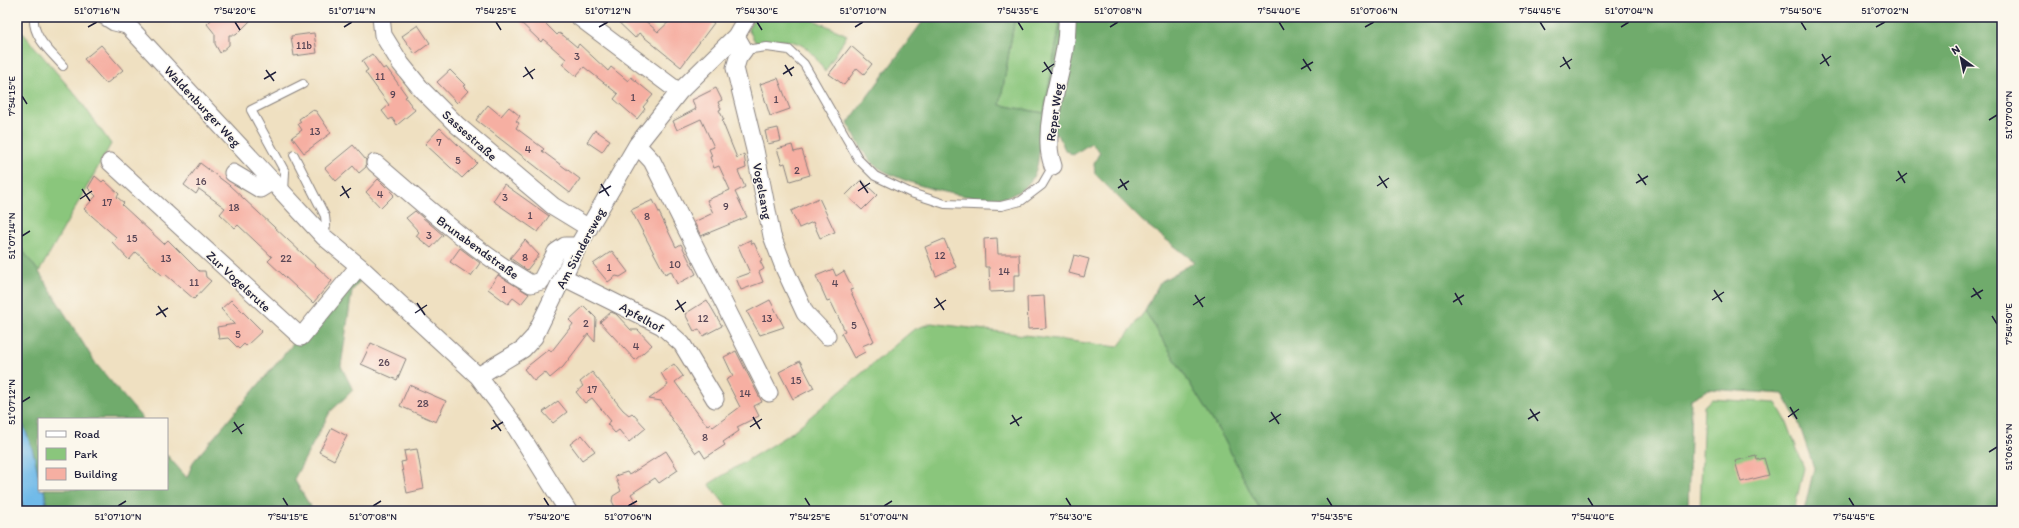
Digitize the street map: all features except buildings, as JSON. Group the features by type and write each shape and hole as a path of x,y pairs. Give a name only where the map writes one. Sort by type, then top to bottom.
{"street":[{"name":"Sassestraße","path":"381,17 383,35 401,64 422,90 482,148 553,206 589,228"},
{"path":"580,17 679,92"},
{"path":"740,43 747,17"},
{"name":"Waldenburger Weg","path":"125,21 324,237 359,266 478,376 514,423 568,511"},
{"name":"Reper Weg","path":"1053,166 1049,146 1049,127 1067,25"},
{"name":"Am Sündersweg","path":"478,376 523,349 534,337 578,246 637,145 679,92 740,43"},
{"name":"Vogelsang","path":"740,43 735,68 755,150 772,236 805,313 827,336"},
{"path":"637,145 652,161 769,394"},
{"name":"Zur Vogelsrute","path":"110,162 301,337 359,266"},
{"name":"Brunabendstraße","path":"376,163 437,217 514,275 531,284 541,281 556,252 565,246 578,246"},
{"path":"233,173 260,189 279,187"},
{"name":"Apfelhof","path":"563,277 662,326 682,344 714,399"}],"lane":[{"path":"34,17 33,24 36,33 62,66"},
{"name":"Waldenburger Weg","path":"98,17 112,26 125,21"},
{"path":"740,43 788,50 804,64 859,160 875,176 911,194 945,204 1001,206 1021,201 1037,189 1042,185 1053,166"},
{"path":"279,187 285,172 252,110 303,84"},
{"path":"294,155 325,216 326,225 324,237"}],"green space":[{"path":"755,17 807,17 847,35 825,72 811,52 796,43 788,41 768,41 756,43 748,29"},
{"path":"926,17 1015,17 1000,105 1044,113 1060,23 1026,17 1070,17 1081,20 1086,17 2002,17 2002,511 1804,511 1814,468 1798,421 1783,394 1709,389 1691,399 1688,511 1260,511 1224,439 1145,311 1160,282 1195,262 1142,221 1095,174 1094,163 1100,152 1091,143 1073,155 1065,150 1058,134 1040,139 1038,163 1031,180 1023,188 1011,195 993,198 959,195 906,181 879,168 865,154 848,123"},
{"path":"1015,17 1060,23 1045,113 1000,105"},
{"path":"17,26 79,99 111,144 39,272 17,243"},
{"path":"17,243 39,272 96,364 142,418 38,418 38,471 25,430 17,411"},
{"path":"359,266 366,273 352,291 341,366 353,390 330,412 294,479 313,511 47,511 44,490 168,490 168,456 187,478 193,462"},
{"path":"1145,311 1224,439 1260,511 730,511 709,484 791,433 913,330 931,323 1118,347"},
{"path":"1712,399 1776,403 1787,422 1804,468 1794,511 1700,511 1704,406"},
{"path":"17,478 18,480 24,511 17,511"}],"water":[{"path":"17,411 35,459 38,474 38,490 44,490 47,511 24,511 17,478"}]}
